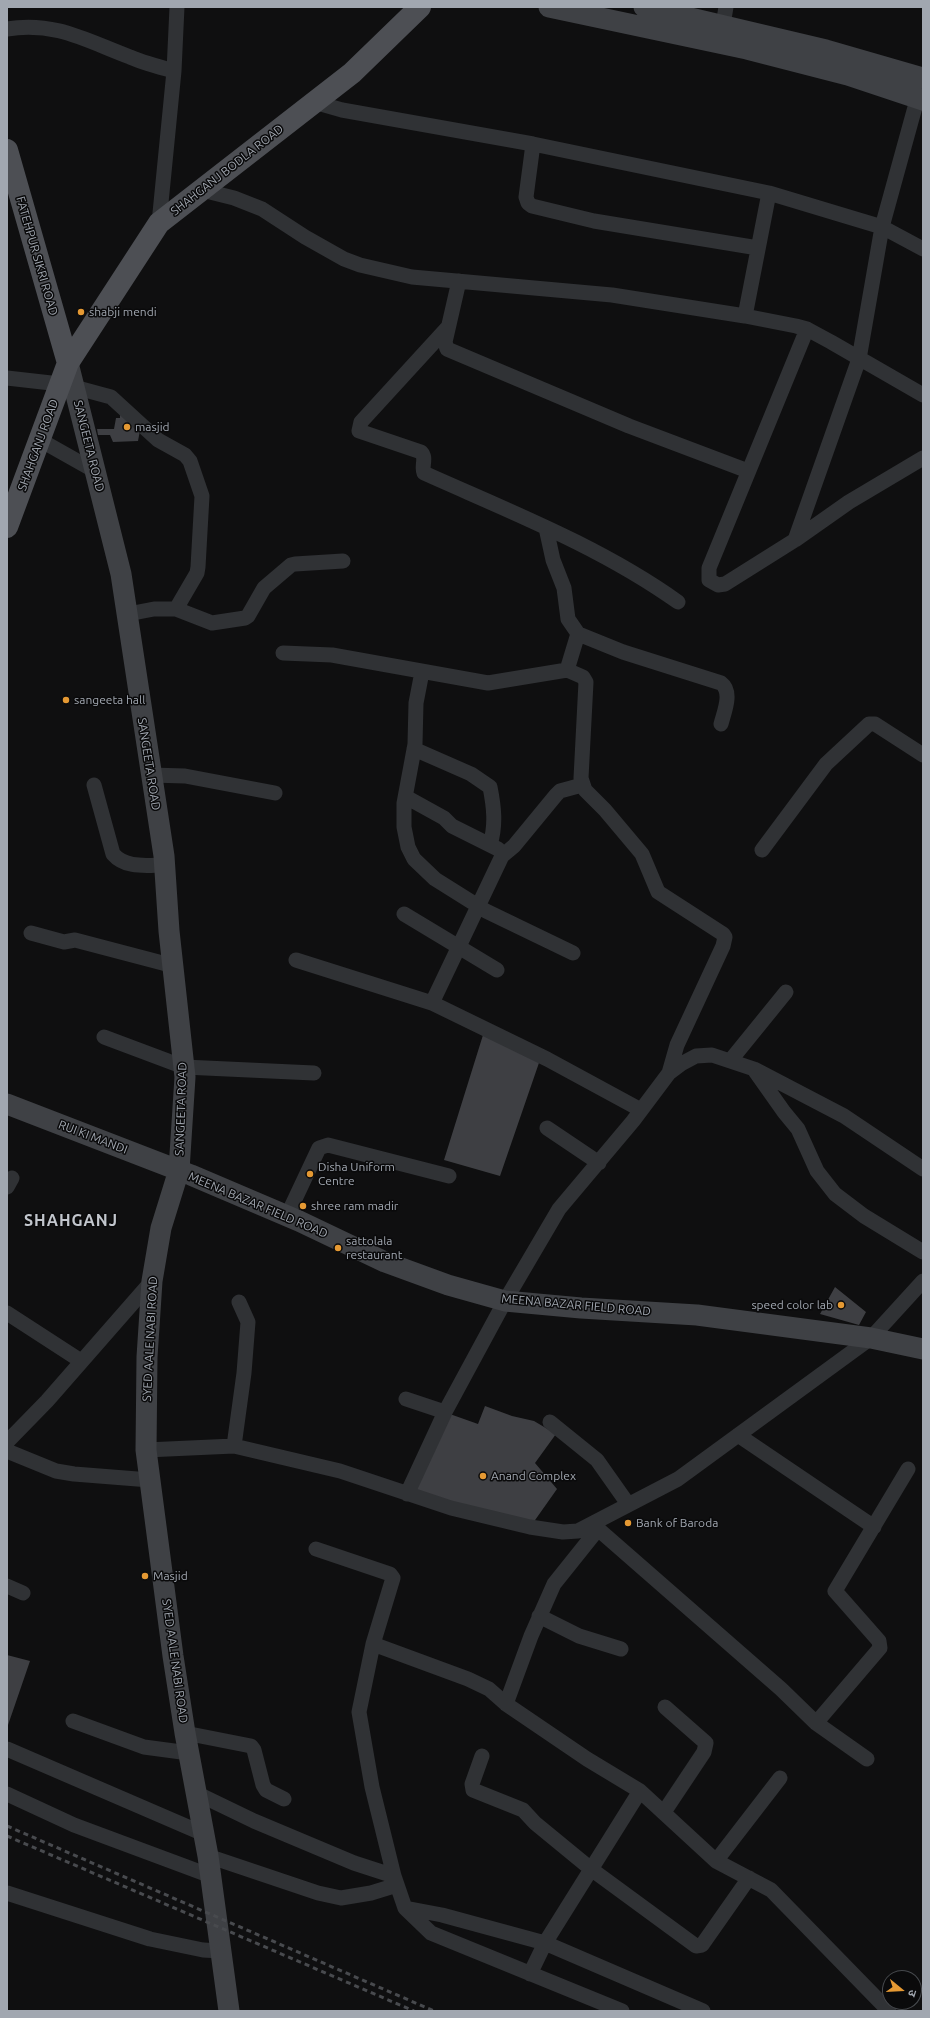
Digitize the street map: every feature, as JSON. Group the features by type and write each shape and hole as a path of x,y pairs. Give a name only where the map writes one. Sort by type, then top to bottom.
{"main road":[{"name":"SHAHGANJ BODLA ROAD","path":"68,363 160,223 352,73 420,7"},
{"path":"549,7 747,49 848,75 921,89"},
{"path":"644,7 724,16 826,50 921,89"},
{"name":"FATEHPUR SIKRI ROAD","path":"7,150 68,363"},
{"name":"SHAHGANJ ROAD","path":"7,527 40,440 67,385 68,363"},
{"name":"SANGEETA ROAD","path":"67,385 95,471 121,574 165,866 169,931 184,1067 179,1170"},
{"name":"RUI KI MANDI","path":"7,1104 179,1170"},
{"name":"MEENA BAZAR FIELD ROAD","path":"179,1170 287,1216 385,1262 448,1285 505,1300 581,1308 697,1315 871,1338 923,1349"},
{"name":"SYED AALE NABI ROAD","path":"179,1170 161,1228 152,1281 147,1358 146,1450 185,1732 210,1866 229,2011"}],"street":[{"path":"160,223 174,71 177,7"},
{"path":"7,29 31,26 54,29 83,38 131,58 174,71"},
{"path":"795,540 859,359 882,227 921,89"},
{"path":"314,102 342,110 533,144 770,193 882,227 923,249"},
{"path":"533,144 526,197 528,203 532,206 594,221 758,248"},
{"path":"202,190 234,198 262,209 305,237 344,259 360,265 412,277 612,296 745,316 807,329 923,395"},
{"path":"745,316 770,193"},
{"path":"459,281 444,342 447,349 629,426 748,471"},
{"path":"448,327 361,422 359,431 421,452 424,457 424,473 546,528 646,579 678,602"},
{"path":"807,329 708,568 709,580 718,585 725,584 795,540 849,502 923,458"},
{"path":"7,378 67,385 111,397 158,440 186,455 190,461 202,496 198,567 197,573 176,608"},
{"path":"40,440 95,471"},
{"path":"546,528 553,560 564,588 568,619 579,635 623,652 721,683 726,687 728,693 721,724"},
{"path":"128,614 154,609 176,608 212,624 245,618 248,616 264,588 291,565 343,561"},
{"path":"567,670 579,635"},
{"path":"283,653 332,656 488,683 567,670 583,677 586,682 581,778 582,785 642,854 658,892 716,929 725,937 724,946 677,1045 669,1073"},
{"path":"422,672 416,702 414,750 406,797 404,827 408,847 414,859 435,879 477,905 573,953"},
{"path":"762,850 826,764 869,724 875,724 923,755"},
{"path":"414,750 471,774 490,786 494,807 495,827 490,845"},
{"path":"151,775 185,776 275,793"},
{"path":"94,785 113,854 126,863 132,865 165,866"},
{"path":"432,1003 477,905 504,852 514,846 560,791 582,785"},
{"path":"406,797 444,818 452,826 504,852"},
{"path":"404,914 497,970"},
{"path":"31,933 67,943 76,940 174,966"},
{"path":"296,960 432,1003 548,1059 641,1110"},
{"path":"730,1061 786,992"},
{"path":"104,1037 184,1067 314,1073"},
{"path":"407,1494 445,1412 505,1300 559,1209 599,1163 669,1073 681,1064 696,1056 712,1055 754,1069 844,1116 923,1169"},
{"path":"754,1069 784,1112 798,1129 817,1171 835,1194 864,1216 923,1252"},
{"path":"547,1128 599,1163"},
{"path":"287,1216 319,1148 323,1146 328,1145 449,1176"},
{"path":"7,1442 47,1401 152,1281"},
{"path":"146,1450 234,1446 340,1471 451,1508 523,1526 563,1532 578,1531 597,1525 628,1504 678,1479 871,1338 923,1281"},
{"path":"234,1446 244,1373 248,1322 239,1302"},
{"path":"7,1313 81,1361"},
{"path":"406,1399 445,1412"},
{"path":"550,1422 597,1460 628,1504"},
{"path":"738,1435 874,1527"},
{"path":"7,1451 56,1471 74,1474 150,1480"},
{"path":"816,1723 880,1648 879,1641 835,1591 908,1469"},
{"path":"506,1704 554,1584 597,1525"},
{"path":"597,1525 781,1689 816,1723 867,1759"},
{"path":"316,1549 393,1576 373,1644 360,1702 360,1718 372,1787 395,1880 405,1908 431,1933 622,2011"},
{"path":"7,1586 23,1593"},
{"path":"540,1616 580,1636 622,1649"},
{"path":"373,1644 468,1679 490,1689 506,1704 640,1791 716,1860 771,1890 889,2011"},
{"path":"664,1812 704,1752 706,1743 665,1707"},
{"path":"73,1721 144,1747 189,1753"},
{"path":"185,1732 250,1746 254,1750 263,1786 266,1790 284,1799"},
{"path":"7,1749 204,1834"},
{"path":"482,1756 472,1784 474,1790 523,1810 535,1823 592,1869 696,1946 699,1946 749,1878"},
{"path":"716,1860 780,1778"},
{"path":"530,1974 545,1943 640,1791"},
{"path":"196,1793 254,1821 395,1880"},
{"path":"7,1794 74,1825 210,1866 318,1893 341,1898 371,1893 395,1880"},
{"path":"7,1893 150,1939 203,1950 221,1951"},
{"path":"405,1908 442,1915 545,1943 703,2011"}],"building":[{"name":"masjid","path":"120,409 141,425 138,441 113,442 110,435 98,435 97,429 114,429 116,418 120,418"},
{"path":"483,1035 541,1057 500,1176 444,1160"},
{"name":"speed color lab","path":"835,1287 866,1312 859,1325 820,1314"},
{"name":"Anand Complex","path":"485,1406 512,1416 534,1421 556,1434 535,1463 557,1489 533,1523 412,1492 447,1413 478,1424"},
{"path":"7,1655 30,1661 7,1728"}],"railway":[{"path":"7,1826 434,2011"},
{"path":"7,1836 414,2011"}],"place":[{"name":"shabji mendi","path":"81,312"},
{"name":"masjid","path":"127,427"},
{"name":"sangeeta hall","path":"66,700"},
{"name":"Disha Uniform Centre","path":"310,1174"},
{"name":"shree ram madir","path":"303,1206"},
{"name":"sattolala restaurant","path":"338,1248"},
{"name":"speed color lab","path":"841,1305"},
{"name":"Anand Complex","path":"483,1476"},
{"name":"Bank of Baroda","path":"628,1523"},
{"name":"Masjid","path":"145,1576"}],"district":[{"name":"SHAHGANJ","path":"71,1221"}]}
